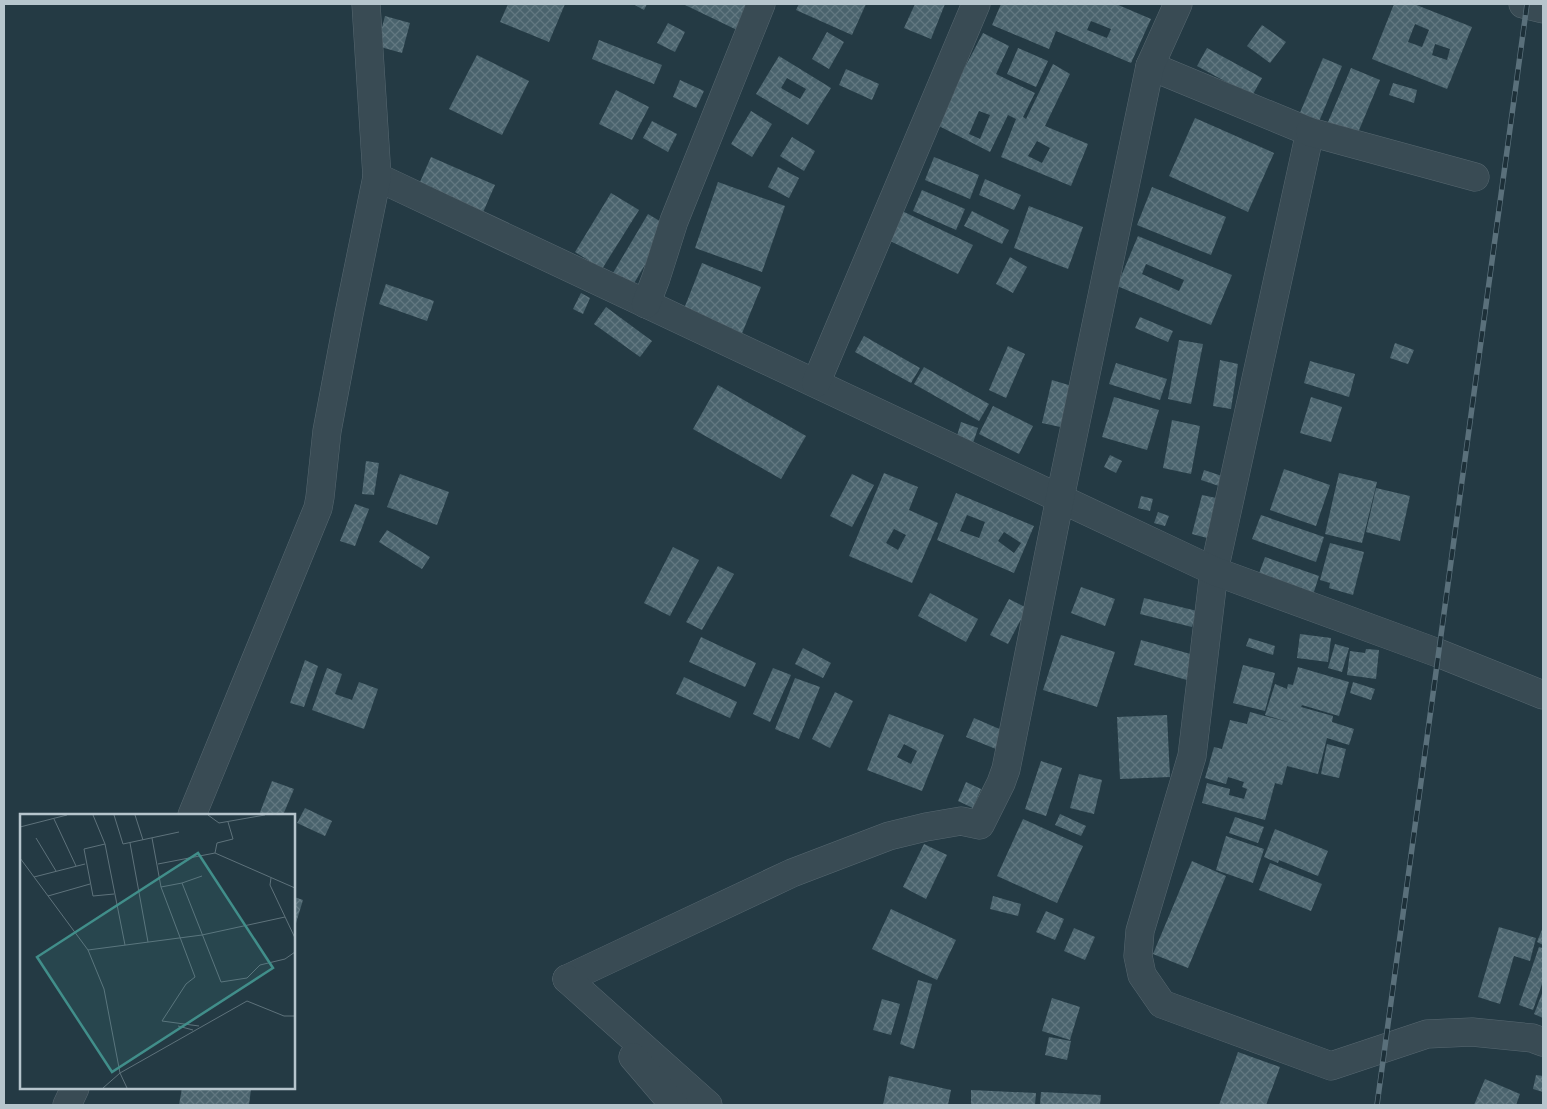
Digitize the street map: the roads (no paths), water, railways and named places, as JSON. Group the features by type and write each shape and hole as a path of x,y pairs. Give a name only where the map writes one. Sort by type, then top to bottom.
{"street":[{"path":"192,814 318,508 327,431 377,177 366,4"},
{"path":"646,304 674,221 762,4"},
{"path":"816,383 976,4"},
{"path":"567,979 792,873 889,836 961,821 980,825 1006,769 1150,66 1178,4"},
{"path":"1523,4 1543,9"},
{"path":"1150,66 1310,132 1475,177"},
{"path":"1310,132 1214,572 1192,756 1140,931 1138,956 1142,976 1162,1004 1331,1066 1427,1034 1472,1032 1532,1038 1543,1042"},
{"path":"377,177 1214,572 1438,653 1543,695"},
{"path":"567,979 674,1105"},
{"path":"567,979 708,1105"},
{"path":"67,1105 75,1089"}],"railway":[{"path":"1377,1105 1527,4"}]}
